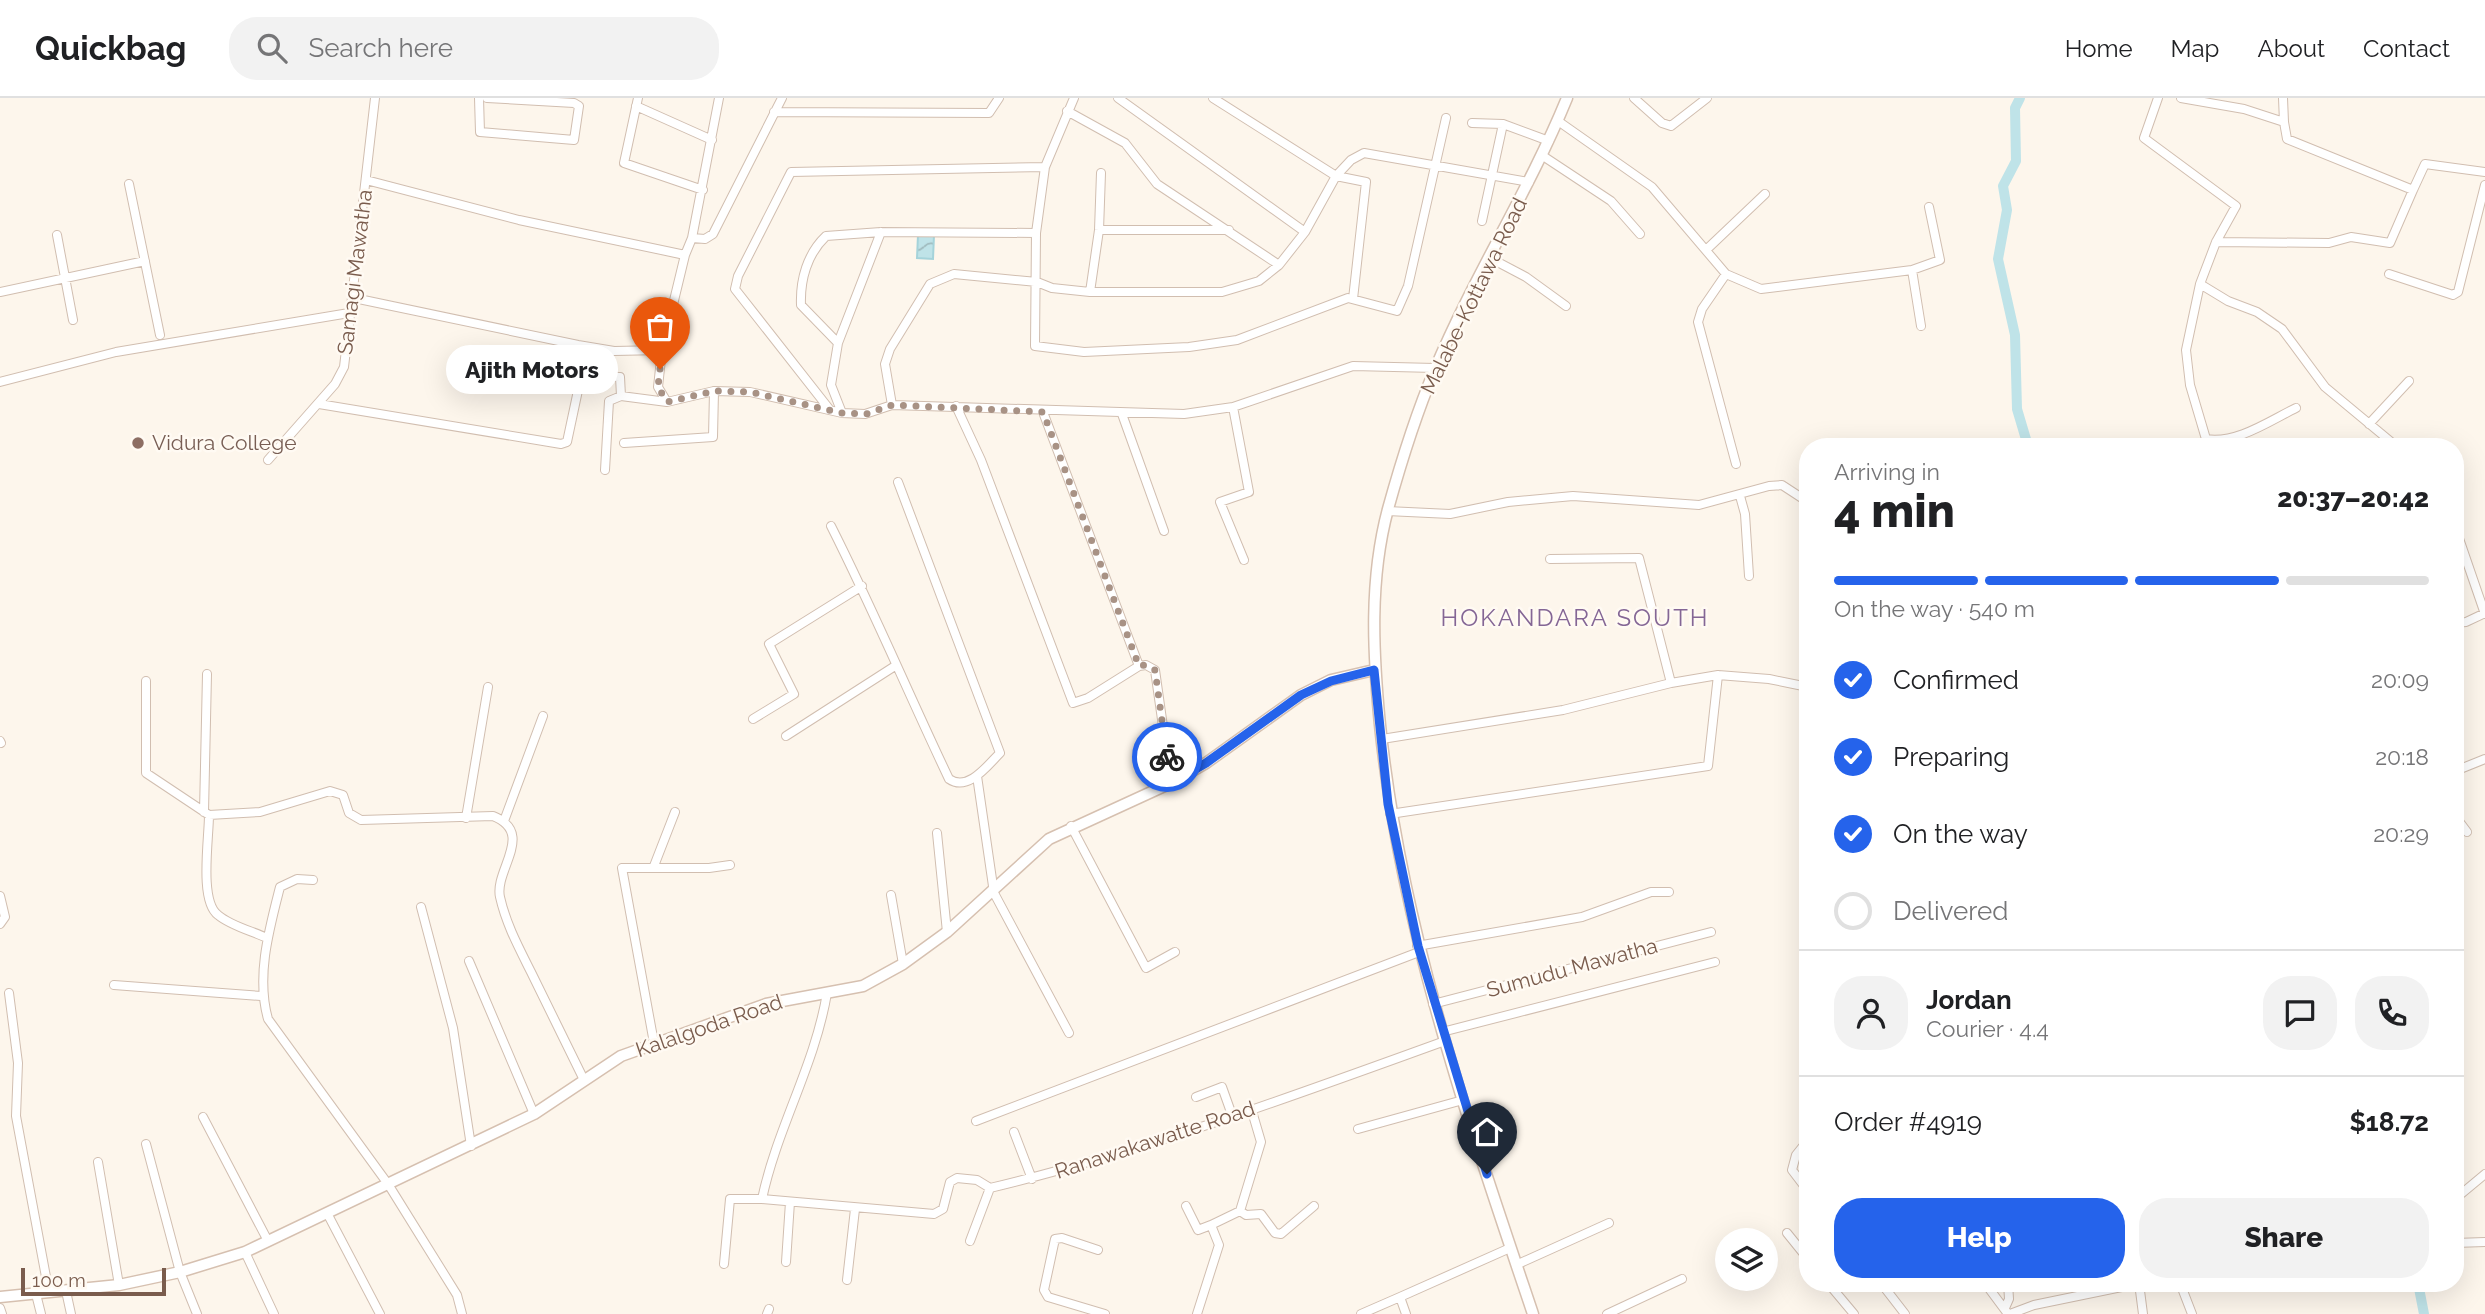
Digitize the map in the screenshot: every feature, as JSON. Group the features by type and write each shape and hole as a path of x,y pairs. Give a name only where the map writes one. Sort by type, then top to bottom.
{"street":[{"name":"Samagi Mawatha","path":"268,460 319,404 344,367 375,98"},
{"path":"479,98 480,132 574,140 579,106 574,103 487,98"},
{"path":"667,402 658,387 662,350 703,190 719,98"},
{"path":"692,238 705,239 713,233 782,98"},
{"path":"774,112 989,113 999,98"},
{"path":"1074,98 1045,167 1036,233 1035,346 1084,352 1189,346 1237,340 1348,298 1397,311 1408,286 1433,164 1446,118"},
{"path":"1118,98 1305,232"},
{"path":"1213,98 1336,176 1366,183 1353,299"},
{"name":"Malabe-Kottawa Road","path":"1533,1314 1463,1100 1418,949 1390,814 1381,739 1374,670 1375,569 1387,512 1435,368 1543,156 1567,98"},
{"path":"1634,98 1662,123 1671,126 1707,98"},
{"path":"2158,98 2144,138 2236,206 2216,242 2200,284 2186,349 2190,385 2203,438"},
{"path":"2181,98 2244,109 2284,122"},
{"path":"2283,98 2287,138 2413,190"},
{"path":"703,190 624,163 637,102 712,140"},
{"path":"1067,111 1125,142 1157,184 1231,230 1279,265"},
{"path":"1558,121 1652,187 1726,274 1761,289 1912,270 1940,260 1929,207"},
{"path":"1472,123 1503,124 1549,141"},
{"path":"1482,221 1503,124"},
{"path":"892,405 885,364 890,349 930,284 954,274 1037,282 1052,288 1090,292 1222,292 1259,281 1279,265 1305,232 1336,176 1351,160 1364,153 1529,182"},
{"path":"1543,156 1611,201 1640,234"},
{"path":"2216,242 2329,243 2351,237 2390,243 2425,164 2485,172"},
{"path":"830,410 735,289 738,276 791,172 1045,167"},
{"path":"1090,292 1099,230 1101,173"},
{"path":"366,180 519,220 685,255"},
{"path":"129,184 160,335"},
{"path":"2389,274 2453,295 2458,292 2485,186"},
{"path":"1706,250 1765,194"},
{"path":"1099,230 1231,230"},
{"path":"838,343 800,305 800,281 819,243 826,236 881,232 1036,233"},
{"path":"842,413 831,385 838,343 881,232"},
{"path":"57,235 73,320"},
{"path":"1490,258 1525,277 1566,306"},
{"path":"0,292 145,261"},
{"path":"1912,270 1921,326"},
{"path":"1726,274 1702,309 1698,322 1736,464"},
{"path":"2200,284 2228,301 2257,312 2281,330 2325,387 2386,438"},
{"path":"354,298 578,345 614,351 662,350"},
{"path":"0,382 116,352 349,313"},
{"path":"605,470 608,401 621,396 667,402 714,391 750,392 842,413 866,414 892,405 1043,412 1184,414 1233,407 1353,366 1435,368"},
{"path":"319,404 561,444 567,442 580,382 585,376 620,377 621,396"},
{"path":"2369,424 2409,381"},
{"path":"624,443 713,437 714,391"},
{"path":"956,406 981,460 1073,703 1088,698 1139,666 1146,665 1155,670 1171,783"},
{"path":"1233,407 1249,492 1220,502 1244,560"},
{"path":"2233,438 2296,408"},
{"path":"1043,412 1139,666"},
{"path":"1122,414 1164,531"},
{"path":"831,526 862,586 895,666 949,779 963,783 977,776 1000,752 898,482"},
{"path":"1387,512 1450,514 1508,502 1573,496 1699,505 1782,485 1799,496"},
{"path":"1740,496 1745,514 1749,576"},
{"path":"2464,553 2485,613 2464,622"},
{"path":"1550,559 1639,558 1671,683"},
{"path":"752,719 794,694 769,644 862,586"},
{"path":"786,736 895,666"},
{"name":"Kalalgoda Road","path":"0,1297 119,1285 180,1272 245,1252 534,1114 621,1056 766,1004 810,993 827,993 863,986 903,964 947,932 994,892 1020,863 1049,839 1071,826 1171,783 1206,763 1301,695 1331,681 1374,670"},
{"path":"207,674 207,894 211,908 219,916 267,938"},
{"path":"1390,814 1708,766 1718,675"},
{"path":"1381,739 1563,710 1671,683 1718,675 1769,679 1799,685"},
{"path":"146,681 146,773 207,814 260,812 330,791 343,795 349,813 361,820 493,816 504,821 512,833 512,846 499,893 508,925 584,1080"},
{"path":"466,818 488,687"},
{"path":"504,821 543,716"},
{"path":"2464,767 2485,759"},
{"path":"977,776 994,892 1069,1033"},
{"path":"654,866 675,812"},
{"path":"1071,826 1146,968 1175,952"},
{"path":"2464,828 2467,832"},
{"path":"937,833 947,932"},
{"path":"654,1043 622,868 709,868 730,865"},
{"path":"313,880 297,879 280,887 267,938 261,996 268,1020 388,1184 457,1295 462,1314"},
{"path":"976,1121 1418,949 1582,917 1651,892 1669,892"},
{"path":"891,895 903,964"},
{"path":"0,896 5,917 0,924"},
{"path":"421,907 453,1028 471,1146"},
{"name":"Sumudu Mawatha","path":"1433,1004 1711,932"},
{"path":"470,961 534,1114"},
{"name":"Ranawakawatte Road","path":"990,1188 1147,1146 1251,1108 1282,1100 1443,1036 1715,962"},
{"path":"114,985 261,996"},
{"path":"9,993 18,1063 16,1116 49,1293"},
{"path":"762,1199 770,1163 796,1099 824,1015 827,993"},
{"path":"1196,1097 1222,1087 1231,1115"},
{"path":"1358,1129 1463,1100"},
{"path":"1186,1206 1194,1227 1198,1230 1240,1211 1261,1142 1251,1108"},
{"path":"203,1117 268,1241"},
{"path":"1014,1132 1032,1178"},
{"path":"146,1144 180,1272 197,1314"},
{"path":"1799,1151 1792,1171 1799,1180"},
{"path":"97,1162 119,1285"},
{"path":"2464,1192 2485,1174"},
{"path":"724,1264 730,1199 762,1199 934,1214 943,1209 950,1182 957,1178 977,1180 990,1188 970,1241"},
{"path":"786,1262 790,1202"},
{"path":"1240,1211 1246,1215 1261,1213 1275,1233 1281,1234 1314,1206"},
{"path":"847,1280 855,1209"},
{"path":"327,1213 380,1314"},
{"path":"1516,1265 1609,1223"},
{"path":"1197,1314 1219,1245 1211,1225"},
{"path":"1787,1233 1799,1248"},
{"path":"1098,1250 1062,1238 1055,1239 1044,1290 1048,1297 1105,1314"},
{"path":"2464,1243 2485,1242"},
{"path":"1362,1314 1510,1248"},
{"path":"245,1252 274,1314"},
{"path":"1607,1314 1682,1279"},
{"path":"66,1291 71,1314"},
{"path":"1836,1292 1854,1314"},
{"path":"1888,1292 1905,1314"},
{"path":"1992,1292 2008,1312"},
{"path":"2008,1292 2008,1312"},
{"path":"2008,1312 2097,1292"},
{"path":"2141,1292 2143,1314"},
{"path":"2183,1292 2192,1314"},
{"path":"36,1294 41,1314"},
{"path":"1400,1297 1406,1314"},
{"path":"0,1308 2,1314"}],"water":[{"path":"918,235 934,235 933,259 917,258"}],"waterway":[{"path":"2020,98 2015,108 2016,161 2003,186 2007,210 1998,259 2015,335 2017,409 2026,438"},
{"path":"2420,1292 2424,1314"}],"way so far":[{"path":"660,369 658,387 667,402 714,391 750,392 806,407 842,413 866,414 892,405 1043,412 1139,666 1146,665 1155,670 1167,757"}],"place":[{"name":"Ajith Motors","path":"660,369"},
{"name":"Vidura College","path":"138,443"}],"district":[{"name":"HOKANDARA SOUTH","path":"1575,618"}],"route":[{"path":"1167,757 1171,783 1206,763 1301,695 1331,681 1374,670 1388,804 1418,946 1433,1004 1487,1174"}]}
